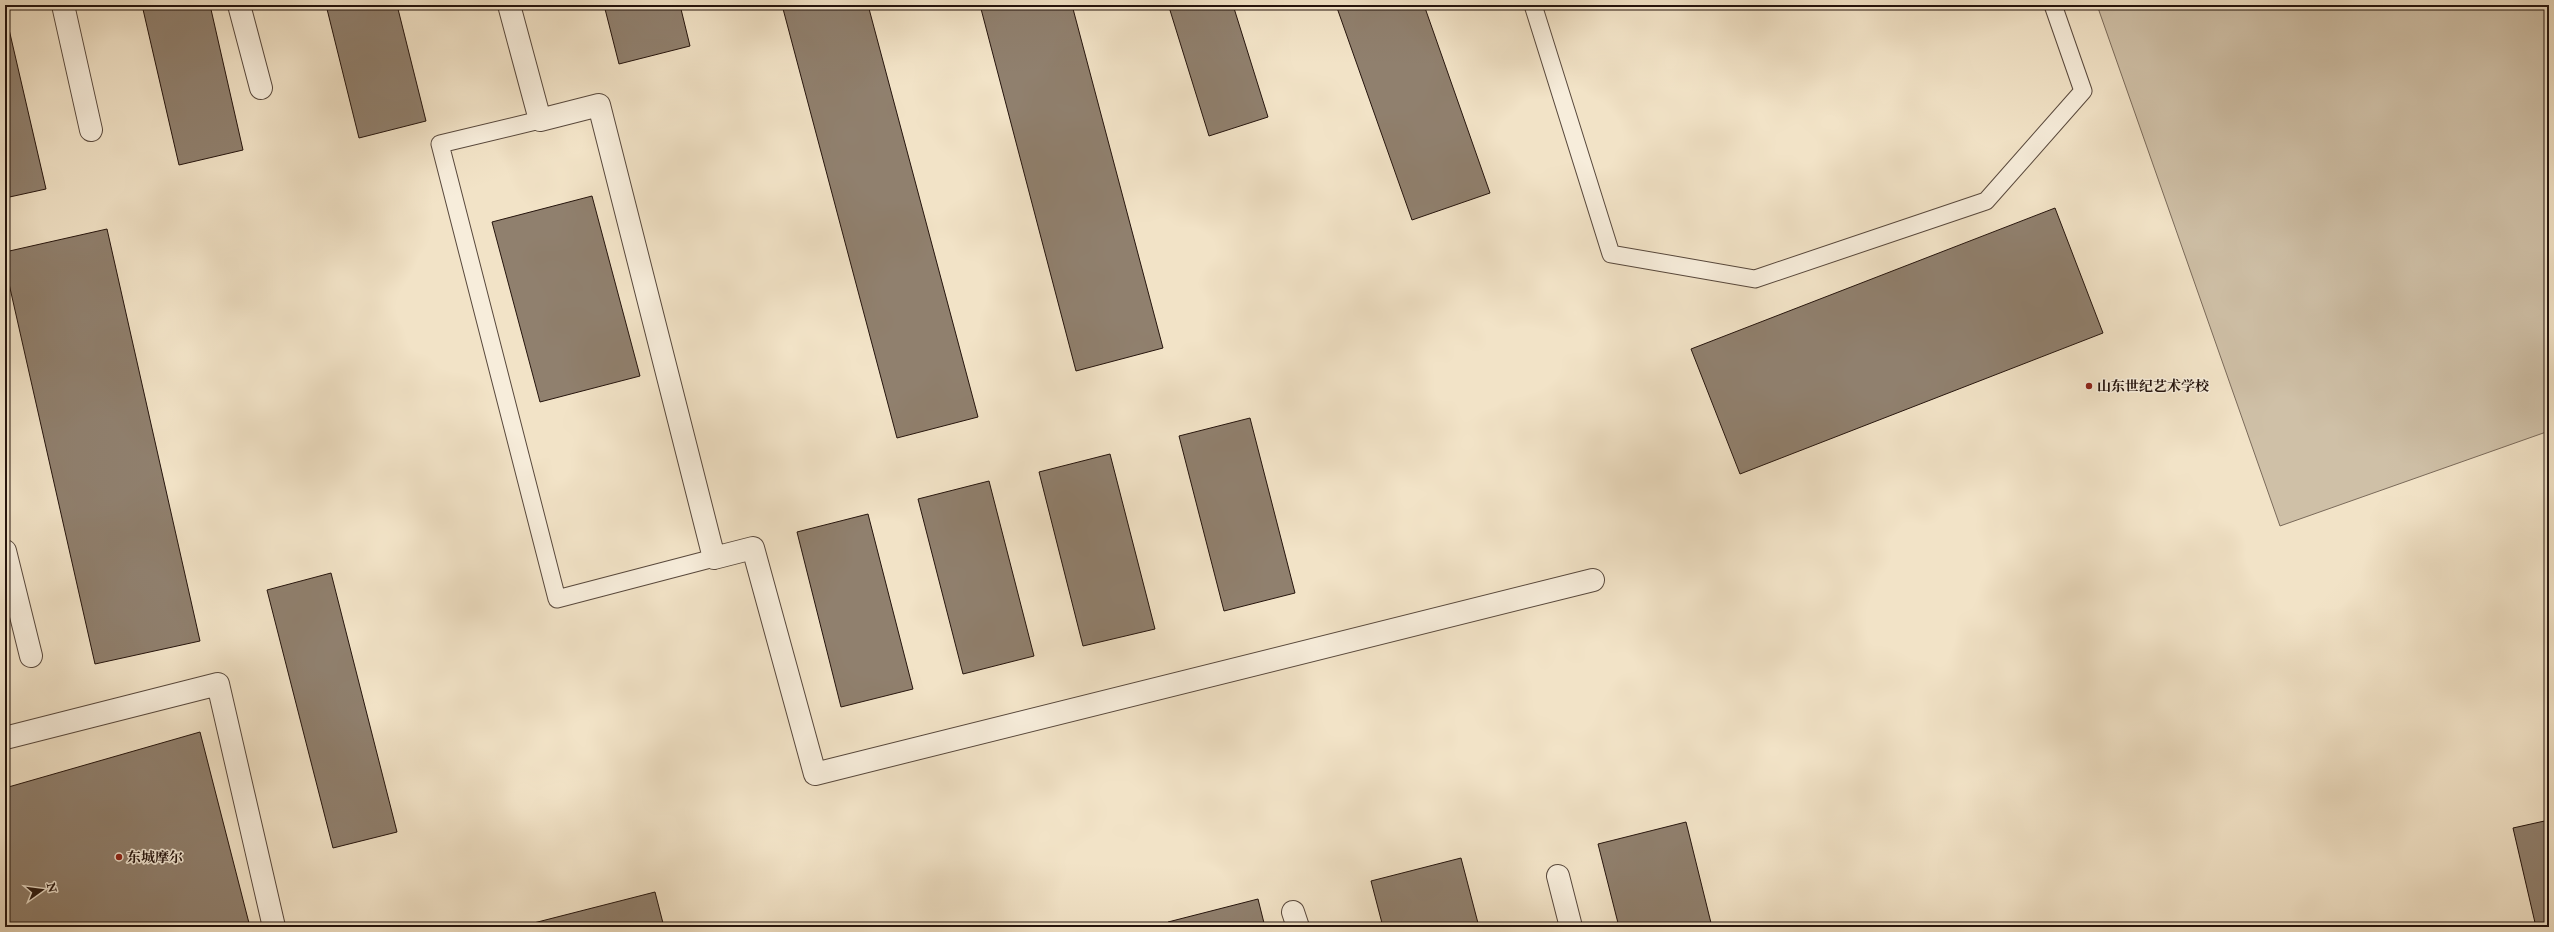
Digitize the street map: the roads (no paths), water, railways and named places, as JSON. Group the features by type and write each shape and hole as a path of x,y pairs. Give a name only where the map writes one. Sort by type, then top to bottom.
{"street":[{"path":"63,5 91,130"},
{"path":"239,5 261,88"},
{"path":"509,5 540,120 599,105 714,558 753,548 815,774 1593,580"},
{"path":"5,551 31,656"},
{"path":"5,738 218,684 274,927"},
{"path":"1558,876 1571,927"}],"lane":[{"path":"1533,5 1611,254 1755,279 1986,201 2082,91 2053,5"},
{"path":"540,120 440,144 557,598 714,558"}],"place":[{"name":"山东世纪艺术学校","path":"2089,386"},
{"name":"东城摩尔","path":"119,857"}]}
